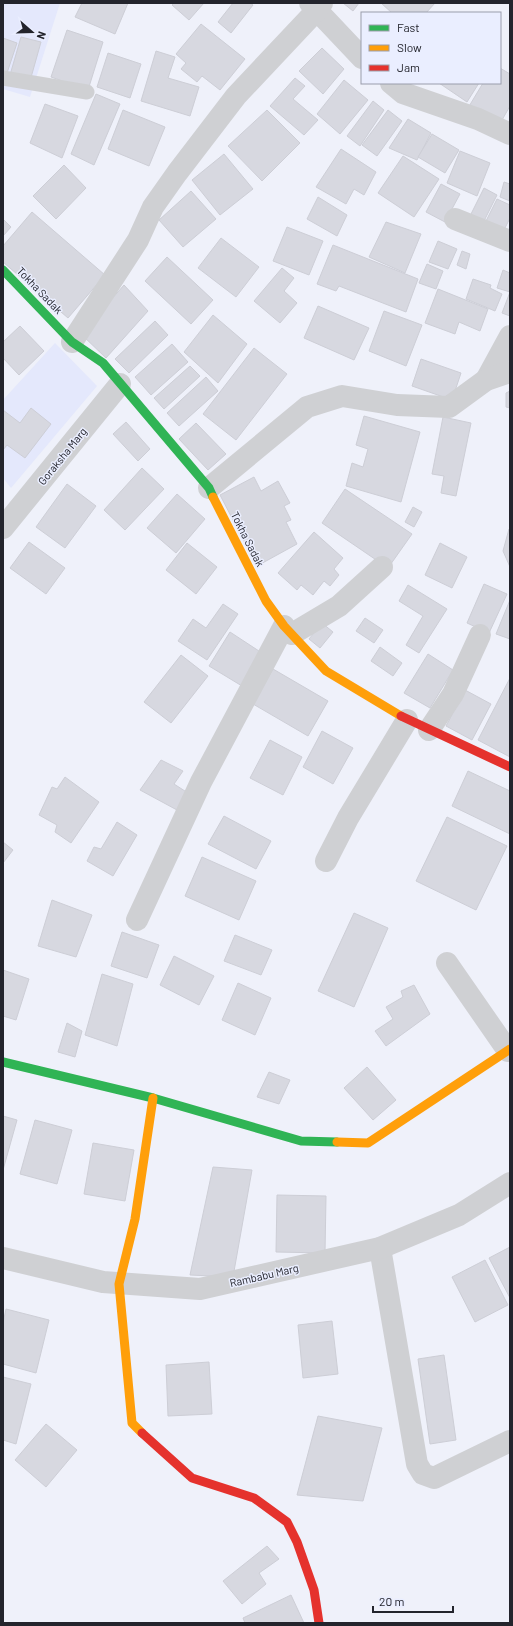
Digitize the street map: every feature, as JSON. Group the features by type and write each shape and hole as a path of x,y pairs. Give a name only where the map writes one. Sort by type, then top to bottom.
{"street":[{"path":"72,342 138,240 153,207 236,96 316,6 361,57"},
{"path":"392,84 402,93 478,119 510,134"},
{"path":"455,219 510,241"},
{"name":"Tokha Sadak","path":"3,270 72,342 103,363 208,488 266,601 288,630 326,671 407,720 510,767"},
{"path":"486,380 510,336"},
{"path":"208,488 306,407 342,396 397,405 449,407 486,380 510,372"},
{"name":"Goraksha Marg","path":"3,528 120,384"},
{"path":"137,920 201,782 288,630 339,606 382,568"},
{"path":"429,730 453,694 480,635"},
{"path":"326,861 348,818 407,720"},
{"path":"3,1062 153,1098 301,1141 368,1143 509,1050 447,962"},
{"path":"153,1098 135,1219 119,1284 132,1423 192,1478 254,1498 287,1522 297,1542 314,1590 319,1623"},
{"name":"Rambabu Marg","path":"3,1258 119,1284 200,1289 380,1248 459,1215 510,1183"},
{"path":"380,1248 417,1464 423,1474 434,1478 510,1441"}],"lane":[{"path":"3,78 87,92"}],"shaded area":[{"path":"3,3 60,3 30,97 3,89"},
{"path":"55,343 97,386 11,488 3,478 3,400"}],"building":[{"path":"82,3 128,3 115,34 75,17"},
{"path":"174,3 204,3 189,20 172,5"},
{"path":"233,3 250,3 253,5 231,33 218,22"},
{"path":"343,3 359,3 353,11"},
{"path":"381,3 435,3 427,12 391,12"},
{"path":"201,24 245,59 220,90 202,76 197,82 181,69 186,63 176,54"},
{"path":"67,30 103,42 88,90 51,77"},
{"path":"21,37 41,42 30,81 10,75"},
{"path":"3,38 17,43 6,76 3,75"},
{"path":"322,48 344,69 323,94 299,71"},
{"path":"156,51 175,57 168,78 199,87 190,116 141,101"},
{"path":"108,53 141,64 130,98 97,87"},
{"path":"501,69 510,74 510,106 498,127 468,108 482,84 501,84"},
{"path":"295,78 305,86 293,99 318,120 304,135 270,106"},
{"path":"344,80 368,100 340,134 317,114"},
{"path":"440,84 478,84 467,102"},
{"path":"96,94 120,104 94,165 71,154"},
{"path":"373,101 384,110 360,146 347,136"},
{"path":"45,104 78,116 62,158 30,143"},
{"path":"123,110 165,127 149,166 108,149"},
{"path":"267,110 300,143 262,181 228,146"},
{"path":"388,110 402,121 377,156 362,145"},
{"path":"408,119 431,133 417,160 389,148"},
{"path":"432,134 459,150 445,173 418,157"},
{"path":"341,149 376,172 364,195 354,189 346,204 316,187"},
{"path":"460,151 490,163 477,196 447,183"},
{"path":"224,154 253,189 220,215 192,180"},
{"path":"403,156 439,179 414,217 378,193"},
{"path":"64,165 86,188 56,219 33,196"},
{"path":"504,182 510,184 510,201 500,197"},
{"path":"441,184 460,194 445,222 426,212"},
{"path":"484,188 497,195 483,223 469,218"},
{"path":"191,191 216,219 183,247 159,220"},
{"path":"318,197 347,215 337,236 307,219"},
{"path":"497,199 510,205 510,218 502,234 484,225"},
{"path":"32,212 105,275 68,318 3,262 3,246"},
{"path":"3,219 11,227 3,236"},
{"path":"386,222 421,234 405,273 369,257"},
{"path":"287,227 323,241 309,275 273,261"},
{"path":"221,238 259,267 236,297 198,268"},
{"path":"438,241 457,249 448,269 429,262"},
{"path":"333,245 418,279 406,312 339,286 336,291 317,284"},
{"path":"462,251 470,254 466,269 457,265"},
{"path":"167,257 213,300 191,324 145,281"},
{"path":"427,264 443,271 436,289 419,283"},
{"path":"282,268 294,278 284,291 297,303 280,323 254,301"},
{"path":"503,270 510,273 510,292 497,288"},
{"path":"473,279 491,285 490,288 502,294 495,311 466,299"},
{"path":"124,285 148,311 106,358 81,334"},
{"path":"438,289 488,309 480,331 459,322 455,334 425,323"},
{"path":"510,292 510,316 502,313"},
{"path":"318,306 369,328 354,360 304,338"},
{"path":"384,311 422,325 406,366 369,351"},
{"path":"213,315 247,344 218,383 184,352"},
{"path":"155,321 168,335 129,373 115,359"},
{"path":"20,326 44,351 19,375 3,358 3,342"},
{"path":"172,344 188,362 151,395 135,377"},
{"path":"254,348 287,374 236,440 203,414"},
{"path":"421,359 461,373 452,400 412,386"},
{"path":"190,366 200,376 164,409 154,398"},
{"path":"206,377 218,391 179,426 167,413"},
{"path":"510,391 510,408 506,407 506,393"},
{"path":"31,408 51,424 25,458 7,445 3,450 3,410 20,423"},
{"path":"364,416 420,432 401,502 346,486 352,463 363,467 368,449 356,445"},
{"path":"443,417 471,423 456,496 441,493 444,476 432,474"},
{"path":"126,422 150,449 138,461 113,434"},
{"path":"196,423 226,454 208,470 179,439"},
{"path":"142,468 164,489 125,530 104,510"},
{"path":"254,477 261,491 278,481 290,503 284,506 291,520 286,522 297,544 257,566 220,495"},
{"path":"67,484 96,506 65,548 36,527"},
{"path":"345,489 412,534 388,568 322,523"},
{"path":"177,494 205,519 176,553 147,528"},
{"path":"413,507 422,512 414,527 405,522"},
{"path":"510,529 510,567 503,551"},
{"path":"314,532 343,558 334,569 339,575 330,586 324,581 313,595 301,585 297,590 278,573"},
{"path":"29,542 65,568 46,594 10,568"},
{"path":"187,543 217,567 196,594 166,570"},
{"path":"440,543 467,557 452,588 425,575"},
{"path":"484,584 507,594 489,633 467,623"},
{"path":"408,585 447,609 419,653 406,645 423,616 399,601"},
{"path":"510,600 510,639 496,634"},
{"path":"223,604 238,614 207,660 178,641 193,619 206,628"},
{"path":"365,618 383,630 374,643 356,631"},
{"path":"322,623 333,632 320,648 309,639"},
{"path":"230,632 262,653 242,686 209,666"},
{"path":"380,647 402,663 393,676 371,661"},
{"path":"428,654 453,670 430,708 404,693"},
{"path":"181,655 208,676 171,723 144,702"},
{"path":"273,669 328,701 308,736 253,704"},
{"path":"510,678 510,757 478,740"},
{"path":"465,690 491,704 472,740 446,726"},
{"path":"322,731 353,748 333,784 303,767"},
{"path":"270,740 302,757 283,795 250,778"},
{"path":"161,760 183,771 174,784 188,793 177,810 140,790"},
{"path":"468,771 510,791 510,834 452,806"},
{"path":"65,777 99,802 71,843 55,832 57,825 39,815 52,787 57,789"},
{"path":"224,816 271,841 256,869 208,844"},
{"path":"447,817 507,846 476,910 416,881"},
{"path":"117,822 137,835 113,876 87,861 94,847 101,849"},
{"path":"3,842 13,850 3,863"},
{"path":"202,857 256,881 239,920 185,896"},
{"path":"52,900 92,915 76,957 38,946"},
{"path":"354,913 388,928 354,1007 318,991"},
{"path":"122,932 159,945 147,978 111,966"},
{"path":"235,935 272,950 261,975 224,961"},
{"path":"174,956 214,976 199,1005 160,985"},
{"path":"3,970 29,979 16,1020 3,1016"},
{"path":"102,974 133,984 117,1046 85,1035"},
{"path":"238,983 271,998 255,1035 222,1020"},
{"path":"414,985 430,1014 386,1046 375,1031 393,1019 386,1007 403,997 401,991"},
{"path":"67,1023 82,1031 75,1057 58,1052"},
{"path":"367,1067 396,1100 373,1120 344,1088"},
{"path":"269,1072 290,1080 279,1104 257,1097"},
{"path":"3,1116 17,1120 3,1170"},
{"path":"35,1120 72,1130 57,1184 20,1174"},
{"path":"93,1143 134,1150 125,1201 84,1194"},
{"path":"213,1167 252,1170 233,1277 190,1275"},
{"path":"277,1195 326,1196 325,1253 276,1252"},
{"path":"510,1247 510,1298 489,1258"},
{"path":"485,1260 508,1305 475,1322 452,1277"},
{"path":"6,1309 49,1320 36,1373 3,1364 3,1323"},
{"path":"332,1321 338,1374 303,1378 298,1325"},
{"path":"444,1355 456,1440 430,1444 418,1359"},
{"path":"209,1362 212,1414 168,1416 166,1365"},
{"path":"3,1377 31,1384 16,1444 3,1440"},
{"path":"318,1416 382,1428 363,1501 297,1495"},
{"path":"46,1424 77,1450 46,1487 15,1460"},
{"path":"267,1546 279,1559 259,1573 266,1584 242,1604 223,1581"},
{"path":"291,1595 304,1623 245,1623 243,1618"}],"traffic: fast":[{"path":"3,270 72,342 103,363 209,488 213,497"},
{"path":"3,1062 153,1098 301,1141 337,1142"}],"traffic: slow":[{"path":"213,497 266,601 284,626 326,671 401,716"},
{"path":"337,1142 368,1143 510,1049"},
{"path":"142,1433 132,1423 119,1284 135,1219 153,1098"}],"traffic: jam":[{"path":"401,716 510,767"},
{"path":"142,1433 192,1478 254,1498 287,1522 297,1542 314,1590 319,1623"}]}
